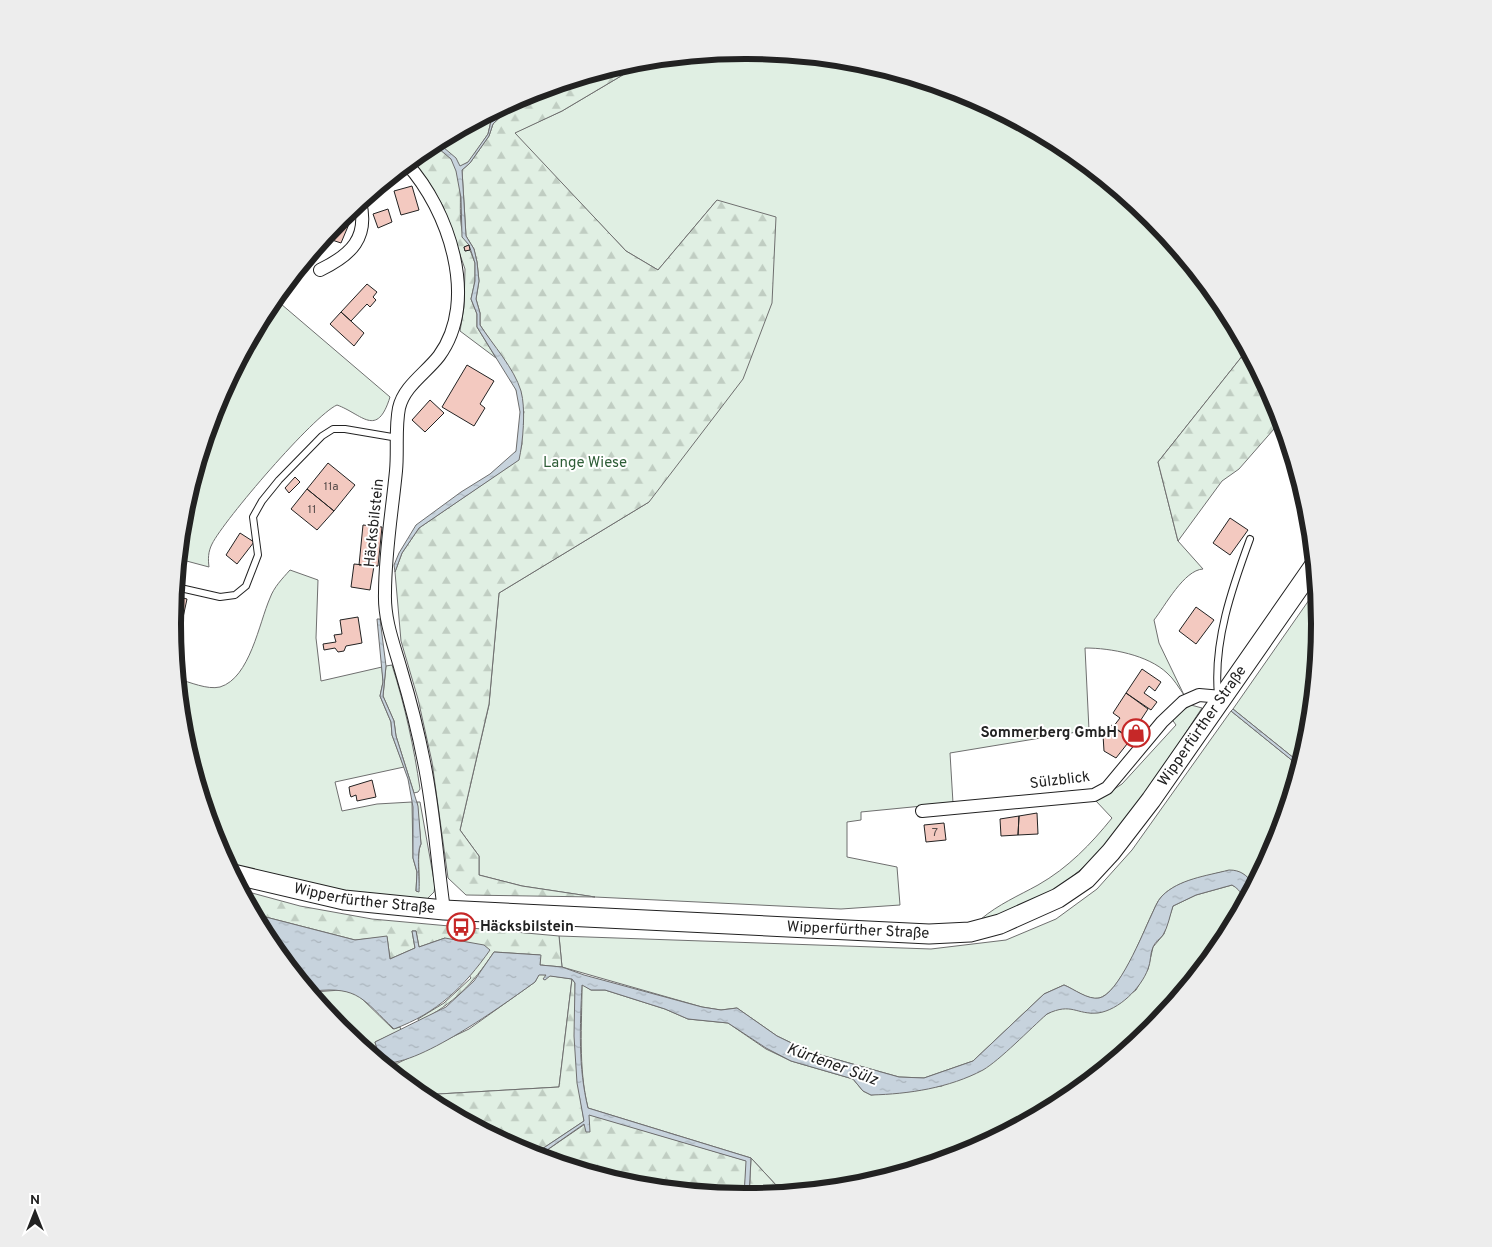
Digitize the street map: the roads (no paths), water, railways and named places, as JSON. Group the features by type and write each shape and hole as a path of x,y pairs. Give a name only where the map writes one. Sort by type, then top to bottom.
{"main road":[{"name":"Wipperfürther Straße","path":"241,876 344,900 444,910 929,934 970,932 1000,924 1058,898 1086,880 1111,852 1150,800 1220,697 1309,574"}],"street":[{"name":"Häcksbilstein","path":"411,169 421,180 435,204 455,260 459,289 454,328 440,355 406,392 399,408 384,595 389,632 401,670 424,762 444,910"},
{"path":"320,270 340,261 354,248 364,219 362,210"},
{"name":"Sülzblick","path":"922,811 1094,795 1114,781 1162,722 1183,702 1198,695 1220,697"}],"lane":[{"path":"182,588 220,598 235,595 246,586 258,555 253,517 262,501 279,480 322,436 333,430 345,429 398,438"},
{"path":"1220,697 1216,674 1218,650 1232,589 1250,539"}],"water":[{"path":"504,114 493,124 489,136 470,163 462,170 466,236 474,249 477,262 479,281 476,299 480,313 480,325 518,382 523,398 522,444 519,460 419,528 402,553 395,572 394,565 399,553 416,525 461,492 490,474 516,451 520,412 516,390 477,327 477,314 471,299 475,281 475,263 469,245 462,237 461,198 456,171 451,159 439,149 443,147 456,158 460,166 468,162 488,134 491,121"},
{"path":"377,619 380,619 386,666 383,696 394,721 396,736 418,806 421,844 418,859 419,892 416,891 417,872 413,858 413,807 408,779 392,735 391,722 380,696 383,682"},
{"path":"1233,709 1295,759 1294,762 1231,711"},
{"name":"Kürtener Sülz","path":"1229,870 1237,871 1249,879 1241,895 1238,889 1232,885 1196,895 1173,906 1165,932 1151,952 1145,976 1135,990 1121,1003 1114,1008 1098,1013 1062,1009 1047,1014 1006,1052 983,1070 943,1086 929,1089 871,1095 863,1091 853,1079 791,1061 766,1048 728,1023 688,1019 665,1009 605,990 591,990 582,985 581,1062 588,1108 751,1158 749,1188 744,1188 746,1161 589,1115 590,1132 586,1132 584,1124 546,1151 541,1149 584,1121 577,1083 574,1036 575,983 572,979 550,976 545,980 543,979 546,975 539,975 535,982 460,1033 415,1056 390,1062 378,1051 375,1042 446,1007 474,981 494,952 541,955 540,965 562,967 584,975 702,1007 721,1010 737,1008 777,1036 810,1052 899,1077 924,1078 973,1061 1044,994 1064,985 1090,997 1099,998 1106,994 1122,975 1162,896 1176,886 1202,876"},
{"path":"263,916 355,940 387,936 390,959 415,948 412,931 416,931 419,947 445,938 484,945 490,950 460,987 436,1007 409,1023 394,1029 359,997 351,993 329,990 317,991 276,937"}],"place":[{"name":"Sommerberg GmbH","path":"1136,733"},
{"name":"Häcksbilstein","path":"461,927"}],"park label":[{"name":"Lange Wiese","path":"585,463"}]}
